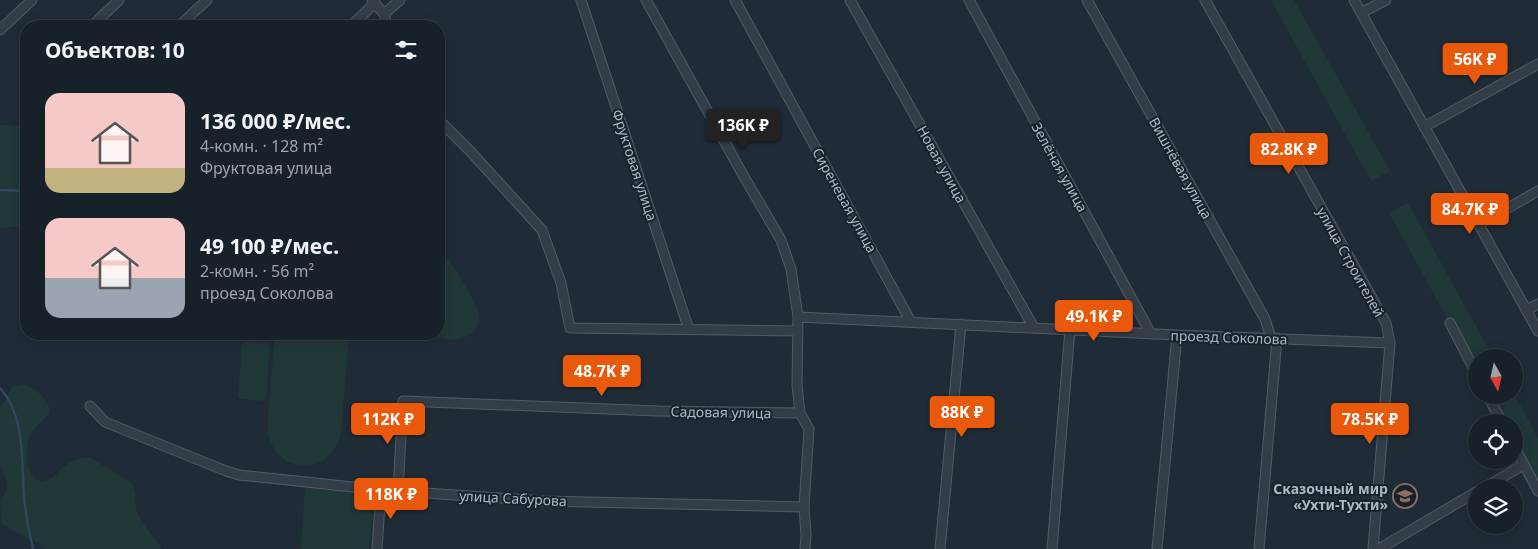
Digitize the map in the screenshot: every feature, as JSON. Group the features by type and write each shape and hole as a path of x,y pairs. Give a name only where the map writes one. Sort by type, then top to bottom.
{"street":[{"path":"0,30 32,0"},
{"path":"98,20 119,0"},
{"path":"185,20 207,0"},
{"path":"384,14 400,0"},
{"name":"Фруктовая улица","path":"581,0 689,330"},
{"path":"646,0 781,240 791,269 798,317 800,413 809,429 804,508 805,549"},
{"name":"Сиреневая улица","path":"735,0 911,322"},
{"name":"Новая улица","path":"850,0 1034,328"},
{"name":"Зелёная улица","path":"969,0 1151,334"},
{"name":"Вишнёвая улица","path":"1088,0 1266,319 1274,338"},
{"name":"улица Строителей","path":"1204,0 1386,323 1390,342"},
{"path":"1354,0 1538,331"},
{"path":"1361,13 1386,0"},
{"path":"357,20 374,2 384,14 386,20"},
{"path":"1424,127 1538,64"},
{"path":"445,126 542,230 561,283 570,328 798,331"},
{"path":"1478,225 1538,191"},
{"path":"1526,310 1538,304"},
{"name":"проезд Соколова","path":"798,317 1151,334 1390,342"},
{"path":"1450,322 1468,357"},
{"path":"940,549 961,324"},
{"path":"1052,549 1070,329"},
{"path":"1157,549 1177,335"},
{"path":"1259,549 1274,338"},
{"path":"1373,549 1390,342"},
{"name":"Садовая улица","path":"398,491 403,401 658,411 800,413"},
{"name":"улица Сабурова","path":"90,406 105,422 226,472 239,475 381,490 543,501 804,508"},
{"path":"1523,465 1538,491"},
{"path":"1499,479 1516,469"},
{"path":"377,549 381,490"},
{"path":"1379,549 1468,497"}],"green space":[{"path":"1271,0 1294,0 1390,171 1371,181"},
{"path":"0,125 20,126 20,226 0,228"},
{"path":"1408,203 1489,349 1468,349 1468,356 1389,213"},
{"path":"445,255 456,270 476,305 479,319 478,326 473,332 461,339 445,338"},
{"path":"274,340 349,340 341,433 335,448 325,459 301,466 289,462 279,454 271,442 267,426"},
{"path":"245,342 267,343 270,346 266,398 264,401 240,399 238,397 242,344"},
{"path":"22,384 38,392 49,406 47,416 33,430 28,441 28,467 34,477 39,481 48,480 77,459 91,458 130,482 135,493 137,512 162,549 46,549 1,523 0,502 6,492 7,483 0,464 0,406 13,386"},
{"path":"1495,404 1519,404 1538,438 1538,481 1523,454 1523,414 1501,414"},
{"path":"305,487 363,491 368,496 372,510 369,549 301,549"}],"waterway":[{"path":"0,190 20,191"},
{"path":"0,388 14,412 21,439 25,509 33,549"}],"place":[{"name":"Сказочный мир «Ухти-Тухти»","path":"1405,496"}]}
